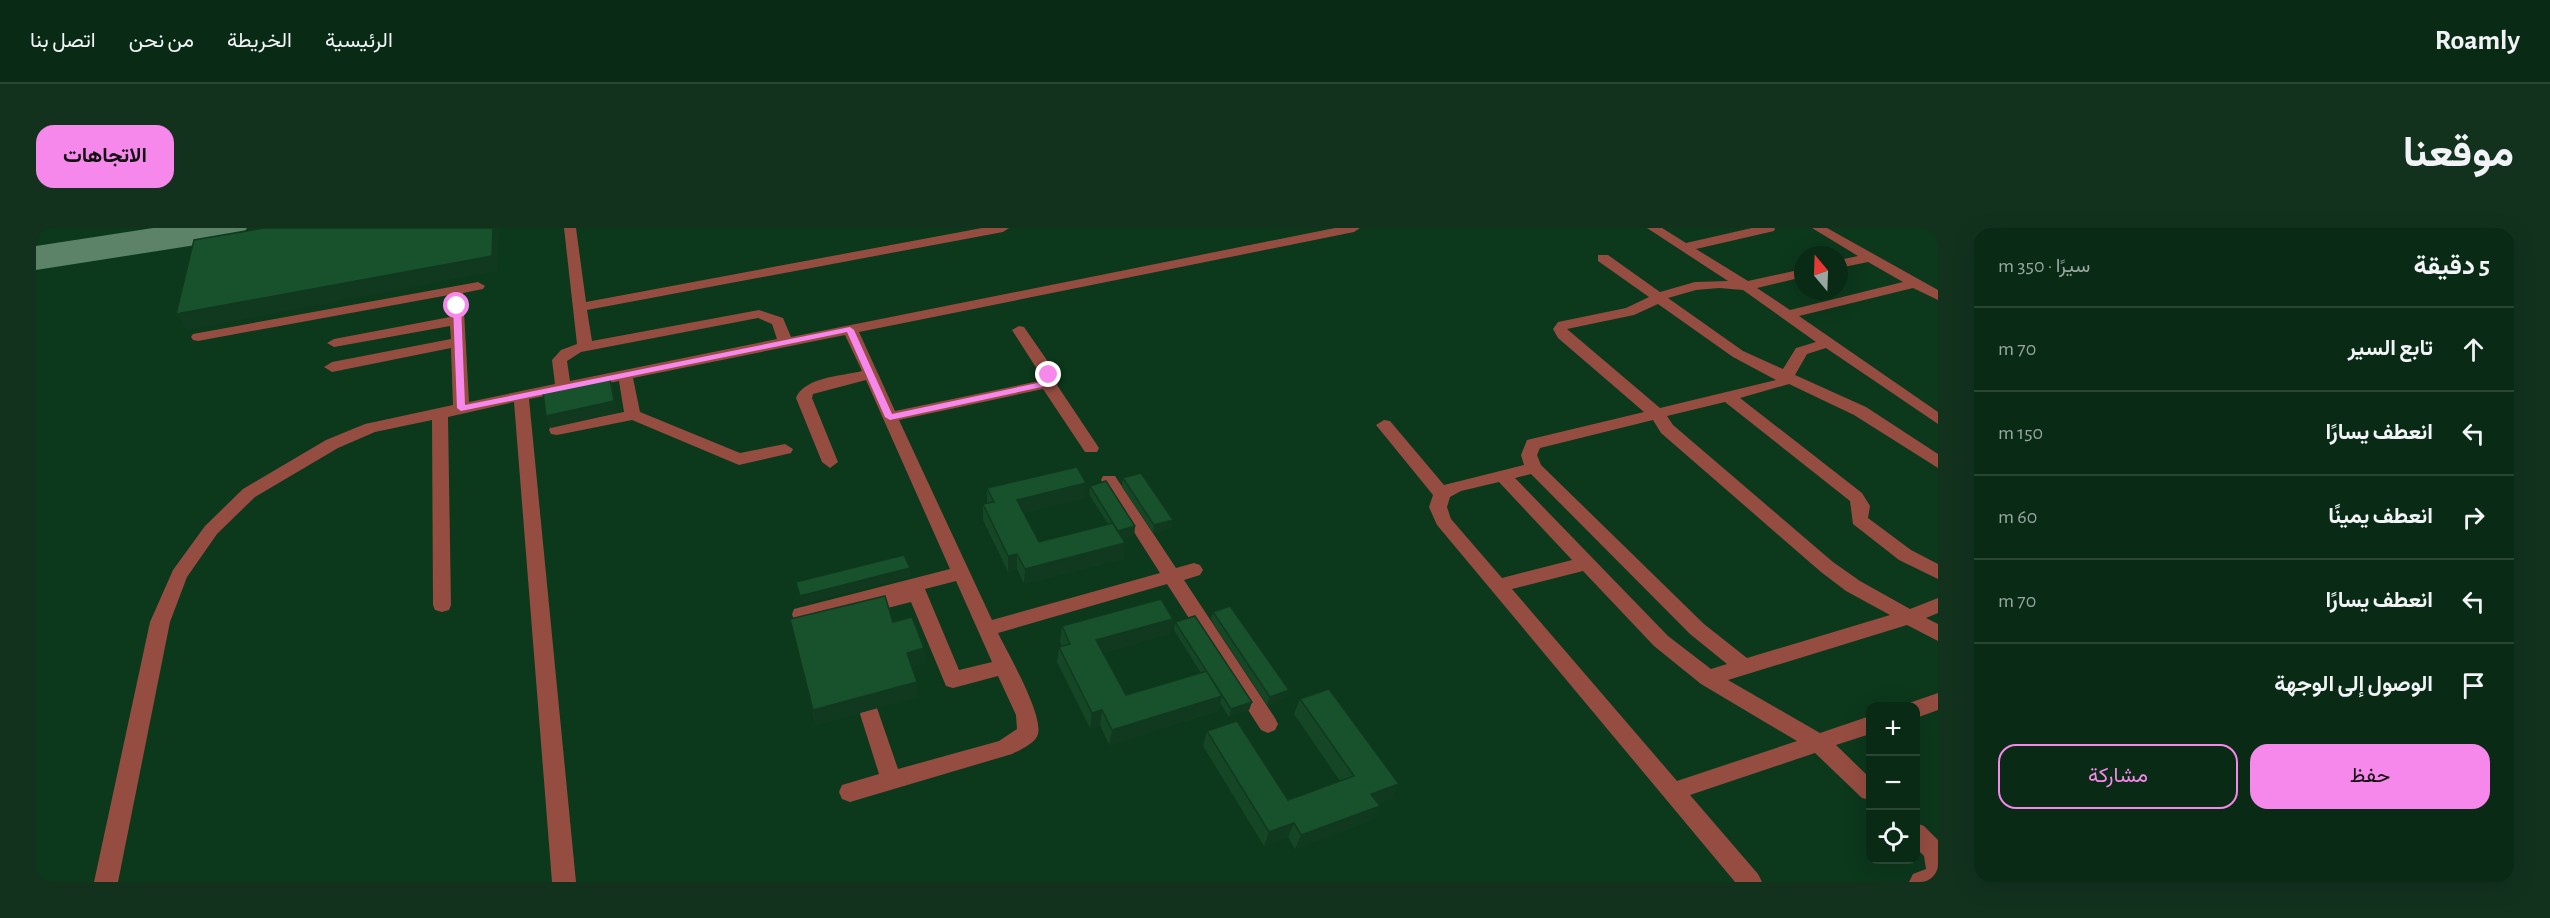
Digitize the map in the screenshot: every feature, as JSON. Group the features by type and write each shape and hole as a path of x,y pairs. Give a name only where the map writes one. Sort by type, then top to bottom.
{"street":[{"path":"570,228 585,347"},
{"path":"580,307 1003,228"},
{"path":"106,882 160,622 179,575 211,530 249,493 290,466 332,444 371,428 624,374 1354,228"},
{"path":"1653,228 1687,247 1746,286 1938,419"},
{"path":"1687,247 1770,228"},
{"path":"1818,228 1937,294"},
{"path":"1848,262 1870,257"},
{"path":"1603,258 1738,354 1860,411 1938,462"},
{"path":"1794,275 1746,286 1719,284 1695,286 1657,297 1648,305 1629,312 1563,325 1560,330 1563,335 1658,414 1667,429 1827,567 1853,585 1938,633"},
{"path":"1788,315 1916,283"},
{"path":"198,337 478,286"},
{"path":"456,290 461,408"},
{"path":"562,387 559,360 566,353 585,347 759,314 778,321 785,342"},
{"path":"334,343 458,320"},
{"path":"850,330 1026,715 1028,733 1005,748 850,792"},
{"path":"890,417 1051,383 1052,379 1019,330"},
{"path":"332,367 459,342"},
{"path":"1744,667 1697,629 1534,468 1529,455 1533,444 1782,383 1801,351 1827,343"},
{"path":"624,374 633,415"},
{"path":"830,462 804,398 806,392 814,387 870,374"},
{"path":"1046,384 1053,389 1091,448"},
{"path":"521,396 564,882"},
{"path":"1729,397 1856,497 1861,506 1859,520 1905,555 1938,572"},
{"path":"440,413 442,605"},
{"path":"557,430 633,415 739,459 785,449"},
{"path":"1384,425 1442,494"},
{"path":"1534,468 1456,486 1442,494 1438,507 1443,521 1750,882"},
{"path":"1502,475 1661,641 1708,678 1820,743 1866,787"},
{"path":"1109,480 1174,576 1268,724"},
{"path":"1498,586 1586,563"},
{"path":"986,629 1194,570"},
{"path":"915,589 801,614 803,622 915,589 960,573"},
{"path":"915,589 953,680 1003,667"},
{"path":"1708,678 1938,605"},
{"path":"1920,707 1938,700"},
{"path":"870,714 891,779"},
{"path":"1672,792 1866,726"},
{"path":"1920,837 1934,850 1938,873 1921,882"}],"building":[{"path":"264,228 493,228 492,256 176,314 194,240"},
{"path":"610,379 614,401 546,416 543,393"},
{"path":"1077,467 1086,483 1017,500 1039,542 1113,523 1125,543 1025,569 1017,554 1008,556 983,504 994,502 987,488"},
{"path":"1141,473 1173,520 1154,525 1123,478"},
{"path":"1106,481 1135,526 1118,531 1090,486"},
{"path":"904,555 910,568 800,596 796,582"},
{"path":"885,596 893,622 912,617 924,648 907,653 917,682 813,710 790,619"},
{"path":"1161,599 1173,619 1096,640 1126,695 1207,671 1222,696 1112,730 1102,710 1092,713 1059,647 1070,644 1062,626"},
{"path":"1230,606 1289,690 1270,697 1213,612"},
{"path":"1195,616 1252,702 1231,709 1175,622"},
{"path":"1329,689 1399,784 1371,794 1380,806 1301,835 1294,823 1269,832 1207,731 1237,721 1288,800 1354,776 1300,699"}],"taxiway":[{"path":"36,258 228,228"}],"route":[{"path":"457,306 461,408 850,330 890,417 1051,383 1052,379 1049,375"}]}
